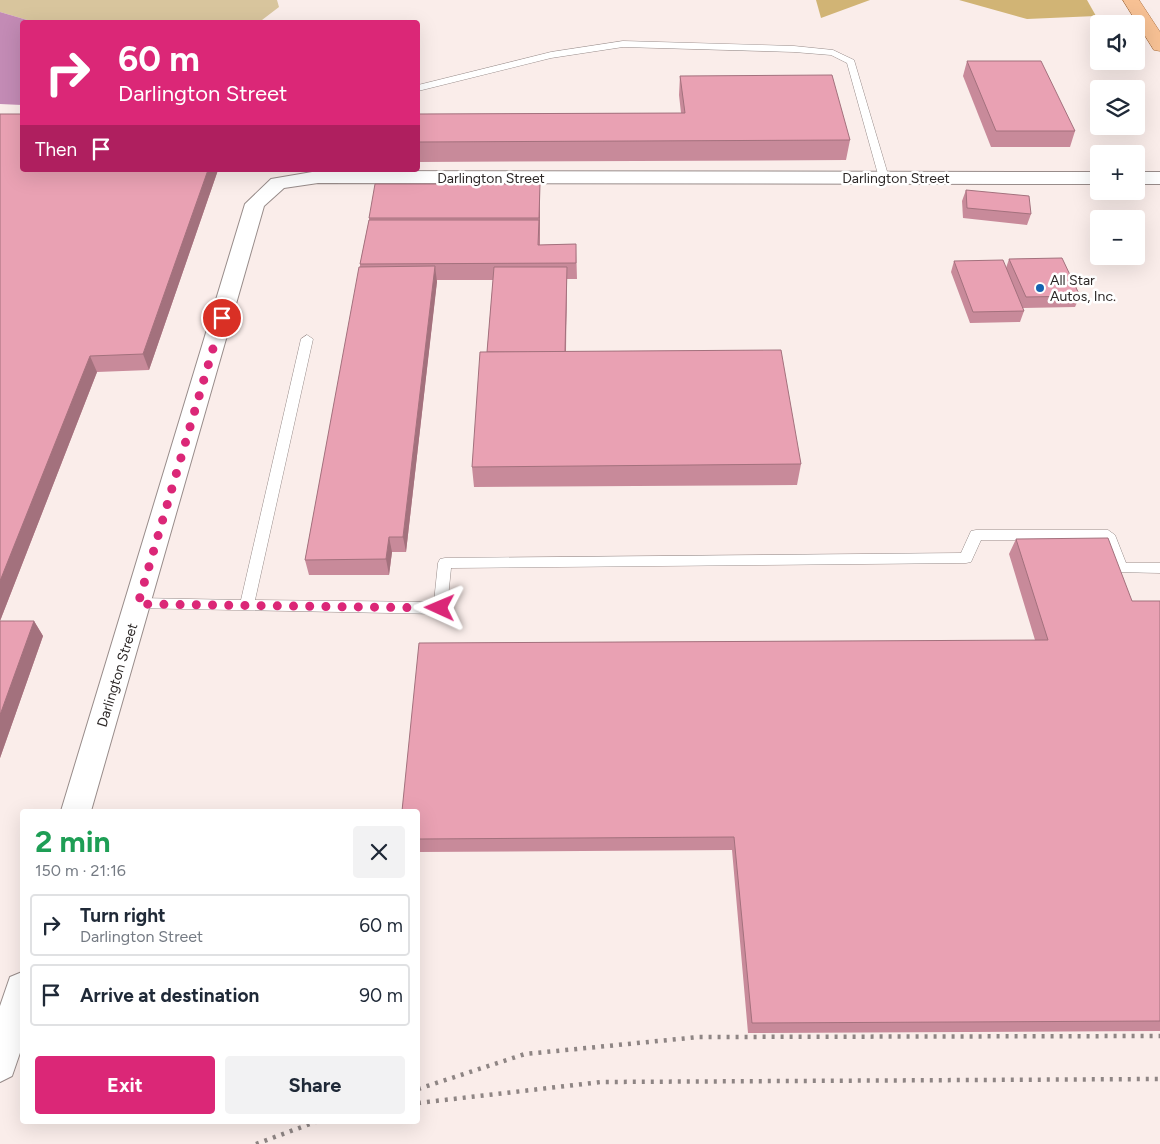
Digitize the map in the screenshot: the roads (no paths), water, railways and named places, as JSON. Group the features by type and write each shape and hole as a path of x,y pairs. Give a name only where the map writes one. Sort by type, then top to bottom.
{"main road":[{"path":"1131,0 1160,46"}],"street":[{"name":"Darlington Street","path":"77,809 255,204 278,183 318,177 1090,178"},
{"path":"1145,178 1160,178"},
{"path":"0,1064 20,996"}],"lane":[{"path":"420,88 551,55 623,44 794,48 833,53 851,62 884,178"},
{"path":"247,606 307,339"},
{"path":"138,604 440,608 445,563 966,558 976,535 1108,536 1121,568 1160,568"}],"railway":[{"path":"420,1088 525,1054 699,1037 1160,1036"},
{"path":"420,1103 601,1082 1160,1079"},
{"path":"256,1144 310,1124"}],"place":[{"name":"All Star Autos, Inc.","path":"1040,288"}]}
